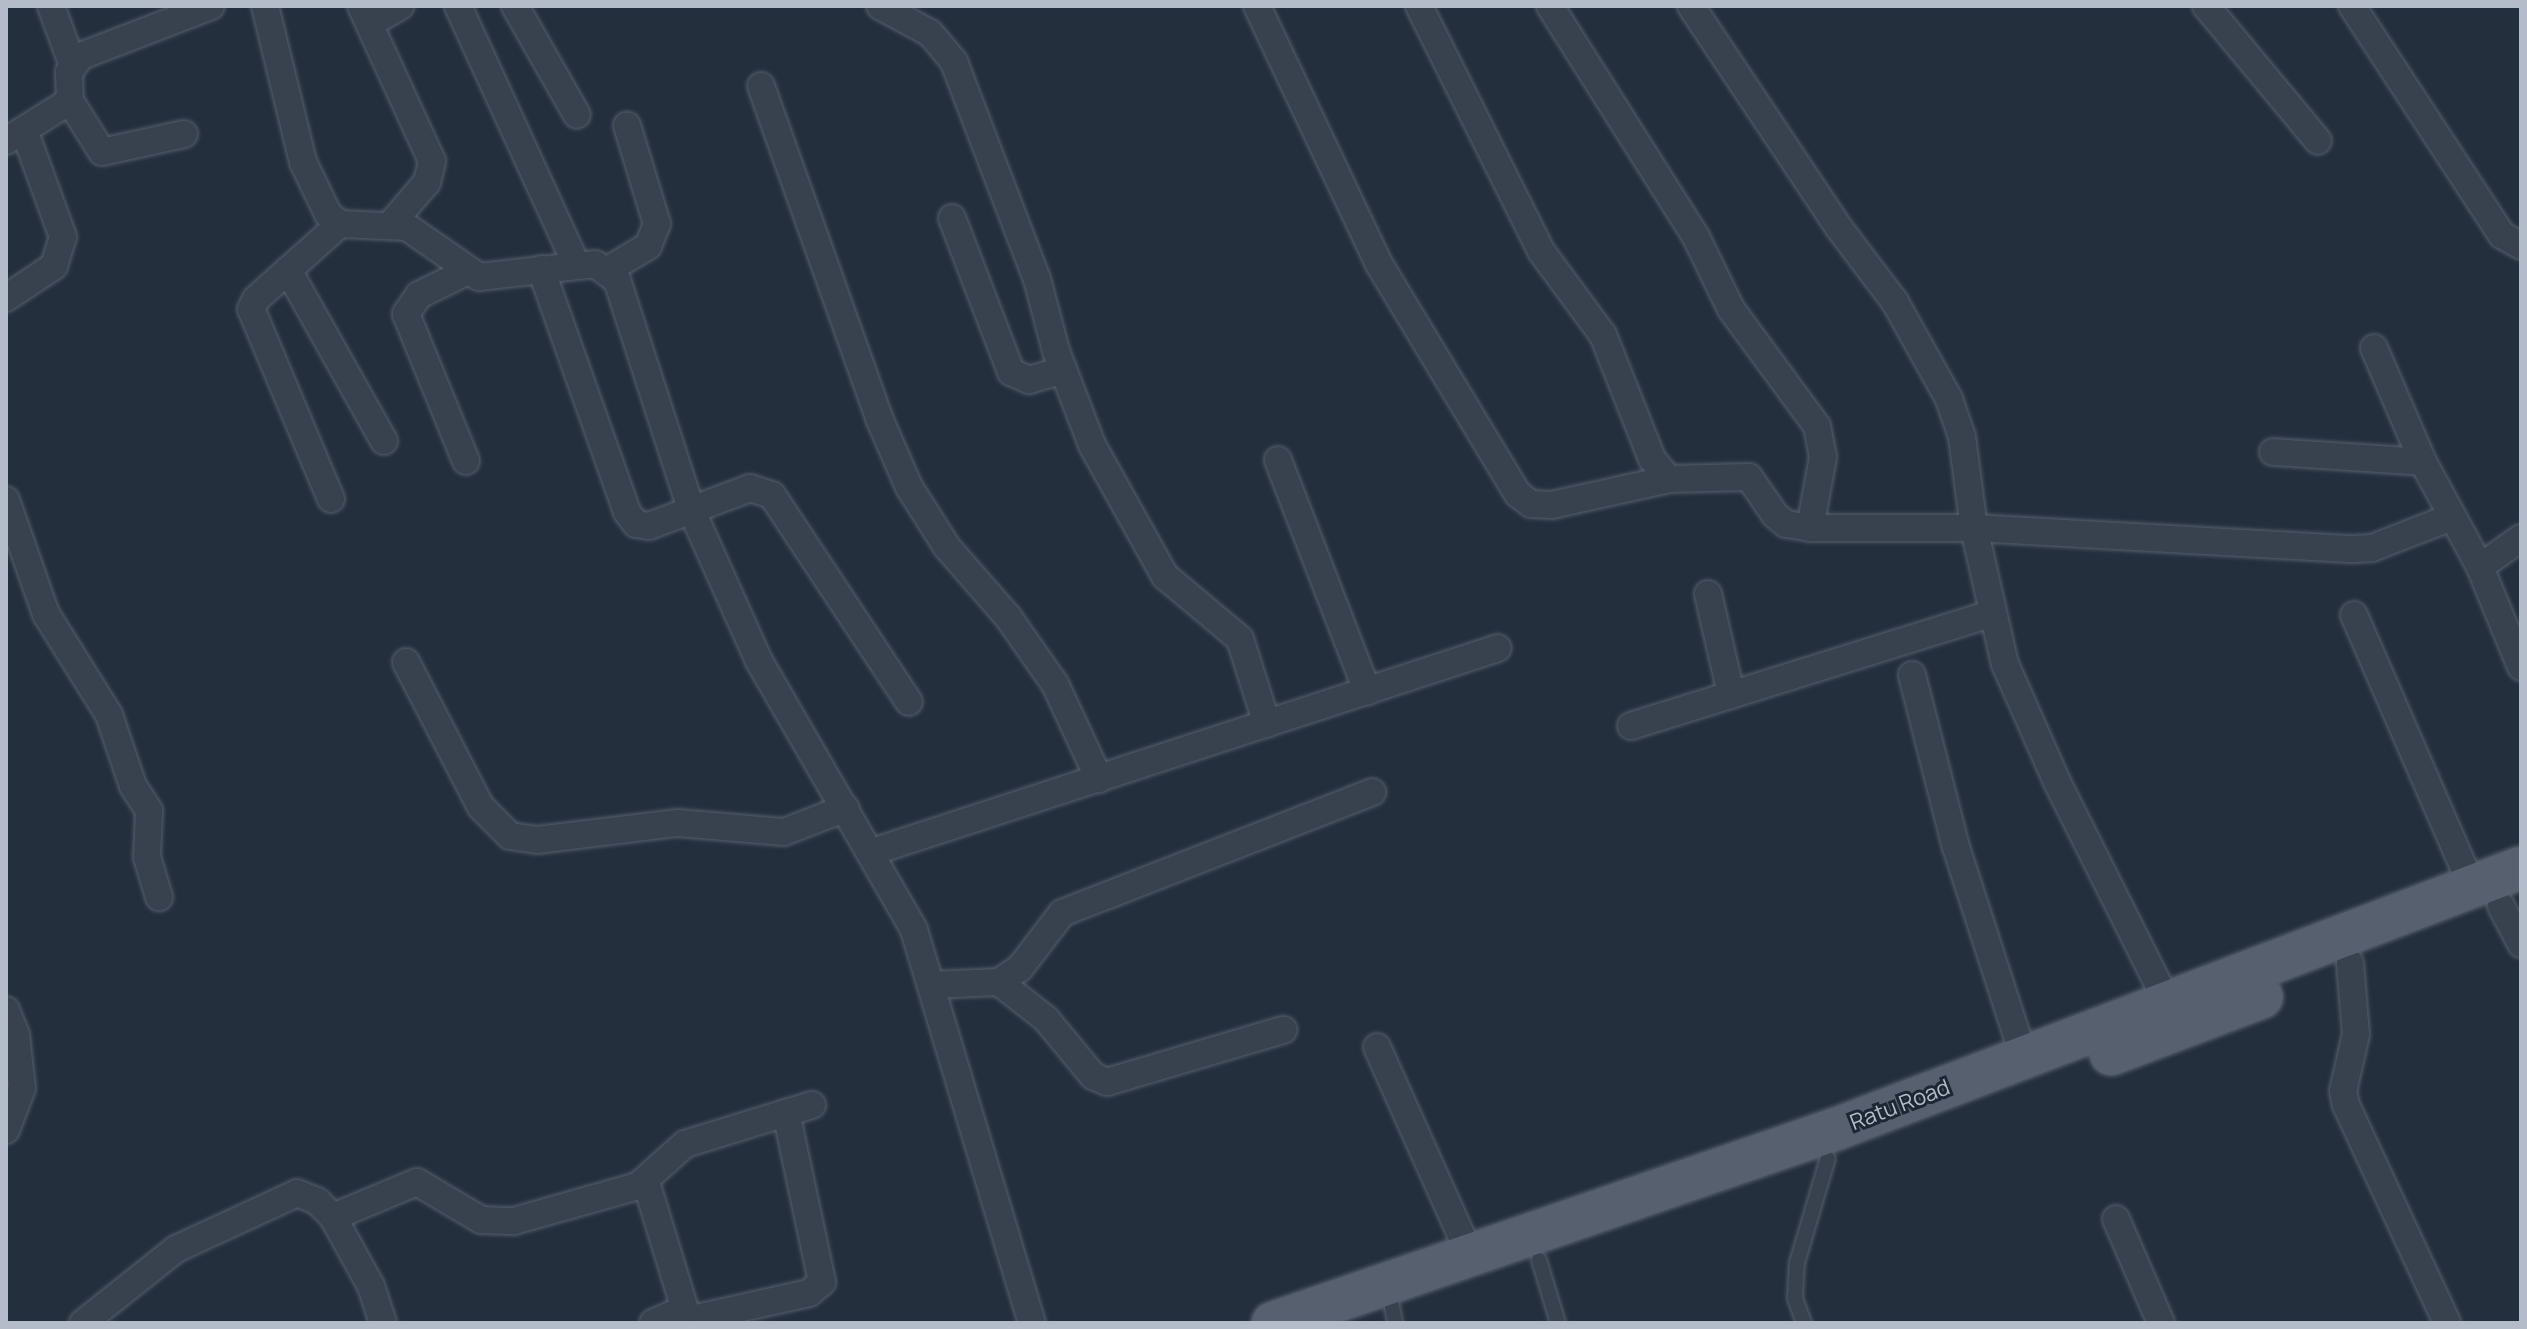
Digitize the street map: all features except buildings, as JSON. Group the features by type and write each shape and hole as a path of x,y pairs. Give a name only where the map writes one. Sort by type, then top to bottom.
{"main road":[{"name":"Ratu Road","path":"1285,1321 1392,1305 1470,1255 2024,1058 2350,963 2498,897 2521,868"},
{"name":"Ratu Road","path":"1350,1323 1392,1305 1539,1260 1828,1158 2173,1015 2498,897"}],"street":[{"path":"51,6 72,63 70,101 102,152 184,134"},
{"path":"72,63 211,6"},
{"path":"265,6 303,162 328,214 340,224 391,224 440,246 466,272 493,277 577,266 608,270 648,246 657,224 627,125"},
{"path":"391,224 427,182 432,161 366,15 401,6"},
{"path":"458,6 577,266"},
{"path":"515,6 577,115"},
{"path":"880,6 930,33 954,62 1037,279 1063,370 1092,445 1165,576 1240,639 1267,724"},
{"path":"1257,6 1379,264 1518,494 1531,504 1552,505 1669,479 1749,477 1775,515 1786,524 1810,528 1974,528 2353,549 2372,548 2452,517"},
{"path":"1419,6 1541,251 1603,335 1652,459 1669,479"},
{"path":"1550,6 1696,237 1731,309 1817,426 1823,457 1810,528"},
{"path":"1691,6 1839,228 1895,302 1949,399 1962,437 1990,614 2005,664 2057,782 2173,1015"},
{"path":"2206,6 2318,141"},
{"path":"2352,6 2502,235 2521,246"},
{"path":"761,86 879,418 909,487 947,547 1008,617 1055,684 1099,779"},
{"path":"6,298 54,266 63,237 15,135 70,101"},
{"path":"952,218 1011,372 1029,380 1063,370"},
{"path":"331,499 253,321 256,299 340,224"},
{"path":"541,269 627,512 640,526 750,488 772,495 909,702"},
{"path":"288,270 384,441"},
{"path":"608,270 624,292 691,509 759,661 872,852 914,930 1032,1323"},
{"path":"466,272 419,295 406,314 466,461"},
{"path":"2374,348 2423,462 2480,567 2521,667"},
{"path":"2273,452 2423,462"},
{"path":"1278,460 1367,691"},
{"path":"6,500 46,614 109,715 133,786 149,811 147,857 159,897"},
{"path":"2480,567 2521,538"},
{"path":"1708,594 1731,694"},
{"path":"1631,726 1990,614"},
{"path":"2354,615 2521,944"},
{"path":"872,852 1498,648"},
{"path":"406,662 481,807 510,836 537,840 678,823 784,832 846,808"},
{"path":"1912,675 1956,847 2024,1058"},
{"path":"932,985 999,982 1020,968 1062,913 1372,792"},
{"path":"2350,963 2356,1034 2343,1091 2346,1105 2447,1323"},
{"path":"999,982 1046,1019 1093,1076 1107,1082 1283,1030"},
{"path":"6,1010 16,1035 22,1088 6,1130"},
{"path":"1377,1047 1470,1255"},
{"path":"333,1217 405,1183 425,1185 494,1223 646,1182 671,1152 685,1144 812,1105"},
{"path":"653,1323 809,1293 822,1282 786,1113"},
{"path":"646,1182 687,1317"},
{"path":"83,1323 176,1249 281,1197 306,1195 333,1217 371,1286 383,1323"},
{"path":"2116,1219 2161,1323"}],"lane":[{"path":"1804,1323 1795,1298 1797,1263 1828,1158"},
{"path":"1539,1260 1558,1323"}]}
